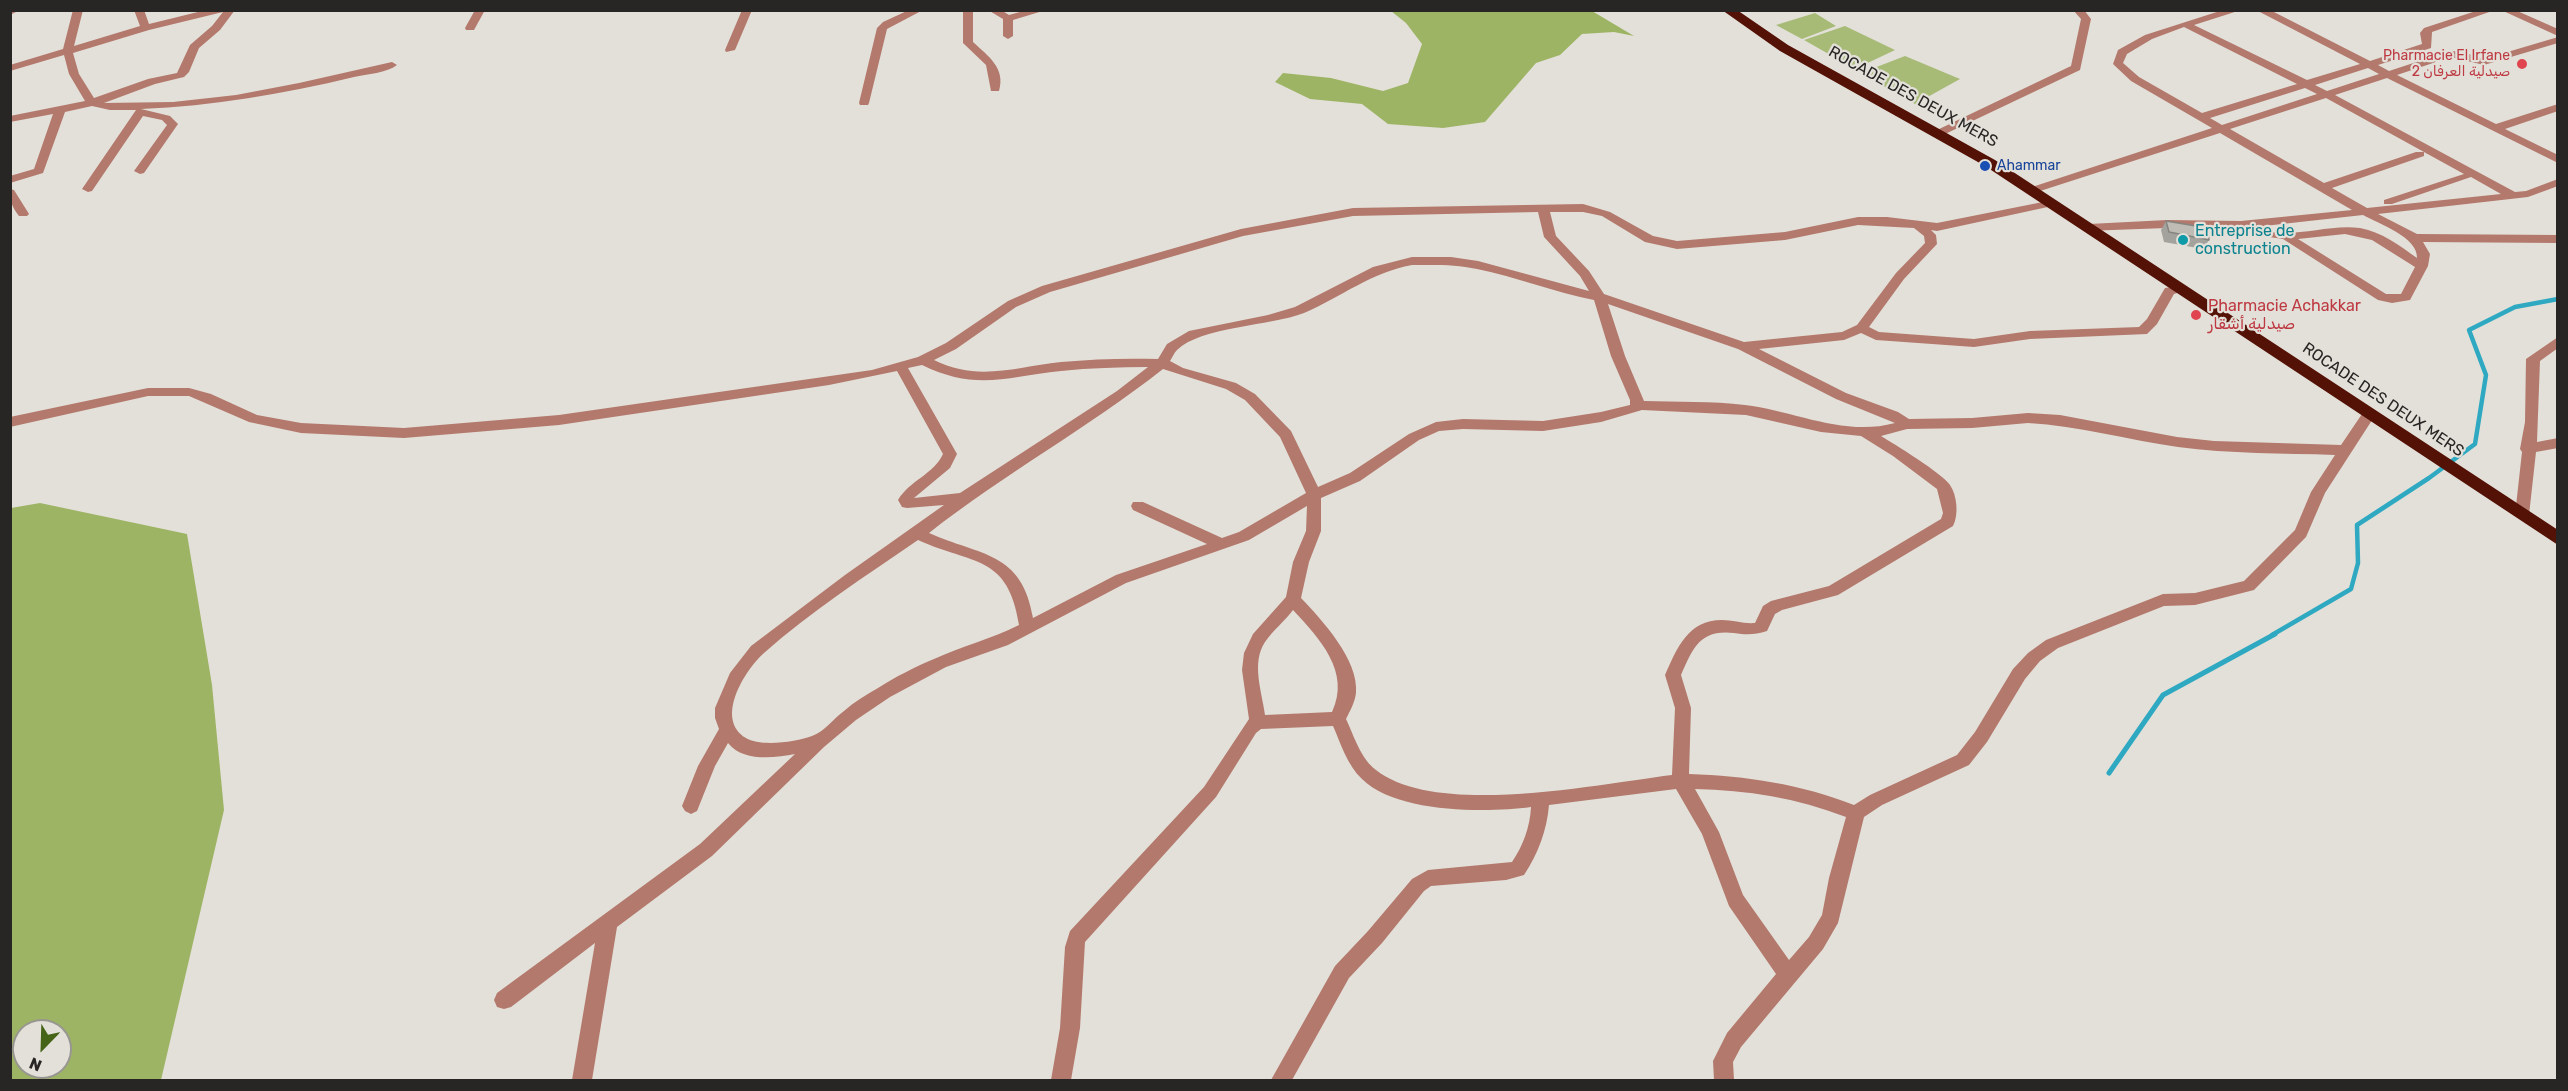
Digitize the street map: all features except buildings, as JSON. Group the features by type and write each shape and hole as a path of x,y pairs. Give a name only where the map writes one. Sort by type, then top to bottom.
{"highway":[{"name":"ROCADE DES DEUX MERS","path":"1728,10 1784,48 1939,133 2033,190 2558,539"}],"street":[{"path":"10,12 15,10"},
{"path":"78,10 68,51 74,74 92,104 102,107 139,110 213,101 392,65"},
{"path":"139,10 146,28"},
{"path":"10,68 146,28 220,10"},
{"path":"10,119 92,104 152,81 183,73 194,47 216,28 230,10"},
{"path":"470,28 480,10"},
{"path":"730,50 747,10"},
{"path":"864,103 882,28 918,10"},
{"path":"993,10 1008,18 1041,10"},
{"path":"1939,133 2076,68 2086,20 2078,10"},
{"path":"2236,10 2180,25 2132,45 2122,52 2118,64 2135,79 2365,212 2415,238 2424,254 2421,266 2406,297 2392,299 2382,297 2286,236"},
{"path":"2202,117 2297,85 2427,46 2425,33 2428,30 2490,10"},
{"path":"2506,10 2558,33"},
{"path":"969,11 968,43 990,60 994,68 995,89"},
{"path":"2268,12 2558,160"},
{"path":"1008,18 1008,36"},
{"path":"2180,25 2508,196"},
{"path":"2033,190 2450,54 2463,55 2484,62 2558,40"},
{"path":"2320,96 2420,154 2508,196"},
{"path":"2496,128 2558,107"},
{"path":"10,180 39,171 60,110"},
{"path":"139,110 166,118 173,124 140,171"},
{"path":"88,189 139,110"},
{"path":"2325,187 2420,154"},
{"path":"2379,209 2389,202 2465,177"},
{"path":"2083,224 2241,225 2508,196 2544,188 2558,182"},
{"path":"2544,188 2558,197"},
{"path":"10,192 23,214"},
{"path":"10,422 148,392 169,391 189,392 206,397 254,419 301,428 355,432 449,430 570,418 830,381 901,367 923,360 951,346 1003,309 1026,297 1241,232 1353,212 1583,208 1599,212 1649,239 1677,245 1785,236 1858,221 1947,226 2053,203"},
{"path":"1543,208 1550,237 1585,274 1599,297 1618,356 1638,405"},
{"path":"2241,225 2260,234 2286,236 2327,232 2364,233 2421,266"},
{"path":"1743,346 1844,336 1862,328 1900,276 1931,244 1930,235 1919,226"},
{"path":"2415,238 2558,239"},
{"path":"818,742 777,750 751,749 737,742 728,730 723,718 723,708 736,678 757,650 850,579 918,534 965,498 1122,394 1162,363 1172,347 1194,334 1270,319 1299,310 1377,270 1412,261 1465,262 1599,297 1743,346 1840,396 1893,415 1907,424"},
{"path":"1862,328 1876,336 1974,343 2030,335 2142,331 2152,321 2169,291 2180,288"},
{"path":"2522,515 2532,422 2533,359 2558,341"},
{"path":"923,360 948,373 978,378 1008,376 1049,367 1128,362 1162,363 1178,371 1231,386 1250,397 1286,434 1314,495 1316,517 1311,538 1302,559 1293,600 1265,631 1256,643 1252,654 1252,690 1257,703 1257,722"},
{"path":"901,367 950,454 945,465 905,500 907,503 913,503 965,498"},
{"path":"504,1000 706,849 818,742 850,715 940,663 1002,641 1121,579 1223,545 1269,523 1314,495 1354,477 1414,436 1436,427 1463,424 1543,426 1617,414 1638,405 1746,410 1821,427 1864,432 1894,429 1907,424 1972,423 2010,419 2060,420 2177,442 2214,446 2345,450"},
{"path":"1724,1080 1723,1061 1734,1040 1816,943 1830,917 1856,813 1876,800 1963,760 1981,737 2006,692 2019,674 2034,657 2052,644 2163,600 2195,599 2249,586 2265,567 2301,533 2318,492 2368,414"},
{"path":"1788,975 1736,900 1710,832 1681,781 1684,717 1672,675 1684,648 1692,637 1710,628 1755,629 1761,627 1769,610 1777,605 1833,591 1948,522 1950,513 1944,487 1898,453 1864,432"},
{"path":"2528,449 2558,443"},
{"path":"1138,506 1223,545"},
{"path":"918,534 992,562 1008,573 1021,592 1027,629"},
{"path":"1293,600 1333,649 1346,676 1348,692 1338,719 1358,762 1369,776 1403,794 1473,804 1540,801 1681,781 1761,786 1817,798 1856,813"},
{"path":"1061,1080 1070,1028 1074,947 1077,937 1210,792 1250,728 1257,722 1338,719"},
{"path":"691,806 715,748 728,730"},
{"path":"1281,1080 1342,972 1375,938 1418,885 1428,878 1506,873 1518,869 1527,855 1539,820 1540,801"},
{"path":"582,1080 608,924"}],"green space":[{"path":"1391,11 1592,11 1634,36 1614,32 1582,34 1560,55 1536,63 1485,122 1443,128 1388,124 1362,104 1310,99 1275,82 1283,73 1331,78 1383,91 1408,83 1422,44 1406,23"},
{"path":"1815,13 1836,26 1802,39 1776,25"},
{"path":"1845,26 1895,50 1855,69 1804,40"},
{"path":"1905,56 1960,79 1915,104 1861,73"},
{"path":"40,503 187,534 212,685 224,810 161,1080 11,1080 11,508"}],"waterway":[{"path":"2272,635 2351,589 2358,563 2357,525 2429,478 2475,444 2486,375 2469,330 2515,307 2558,299"},
{"path":"2109,773 2163,695 2275,634"}],"place":[{"name":"Pharmacie El Irfane صيدلية العرفان 2","path":"2522,64"},
{"name":"Ahammar","path":"1985,166"},
{"name":"Entreprise de construction","path":"2183,240"},
{"name":"Pharmacie Achakkar صيدلية أشقار","path":"2196,315"}]}
